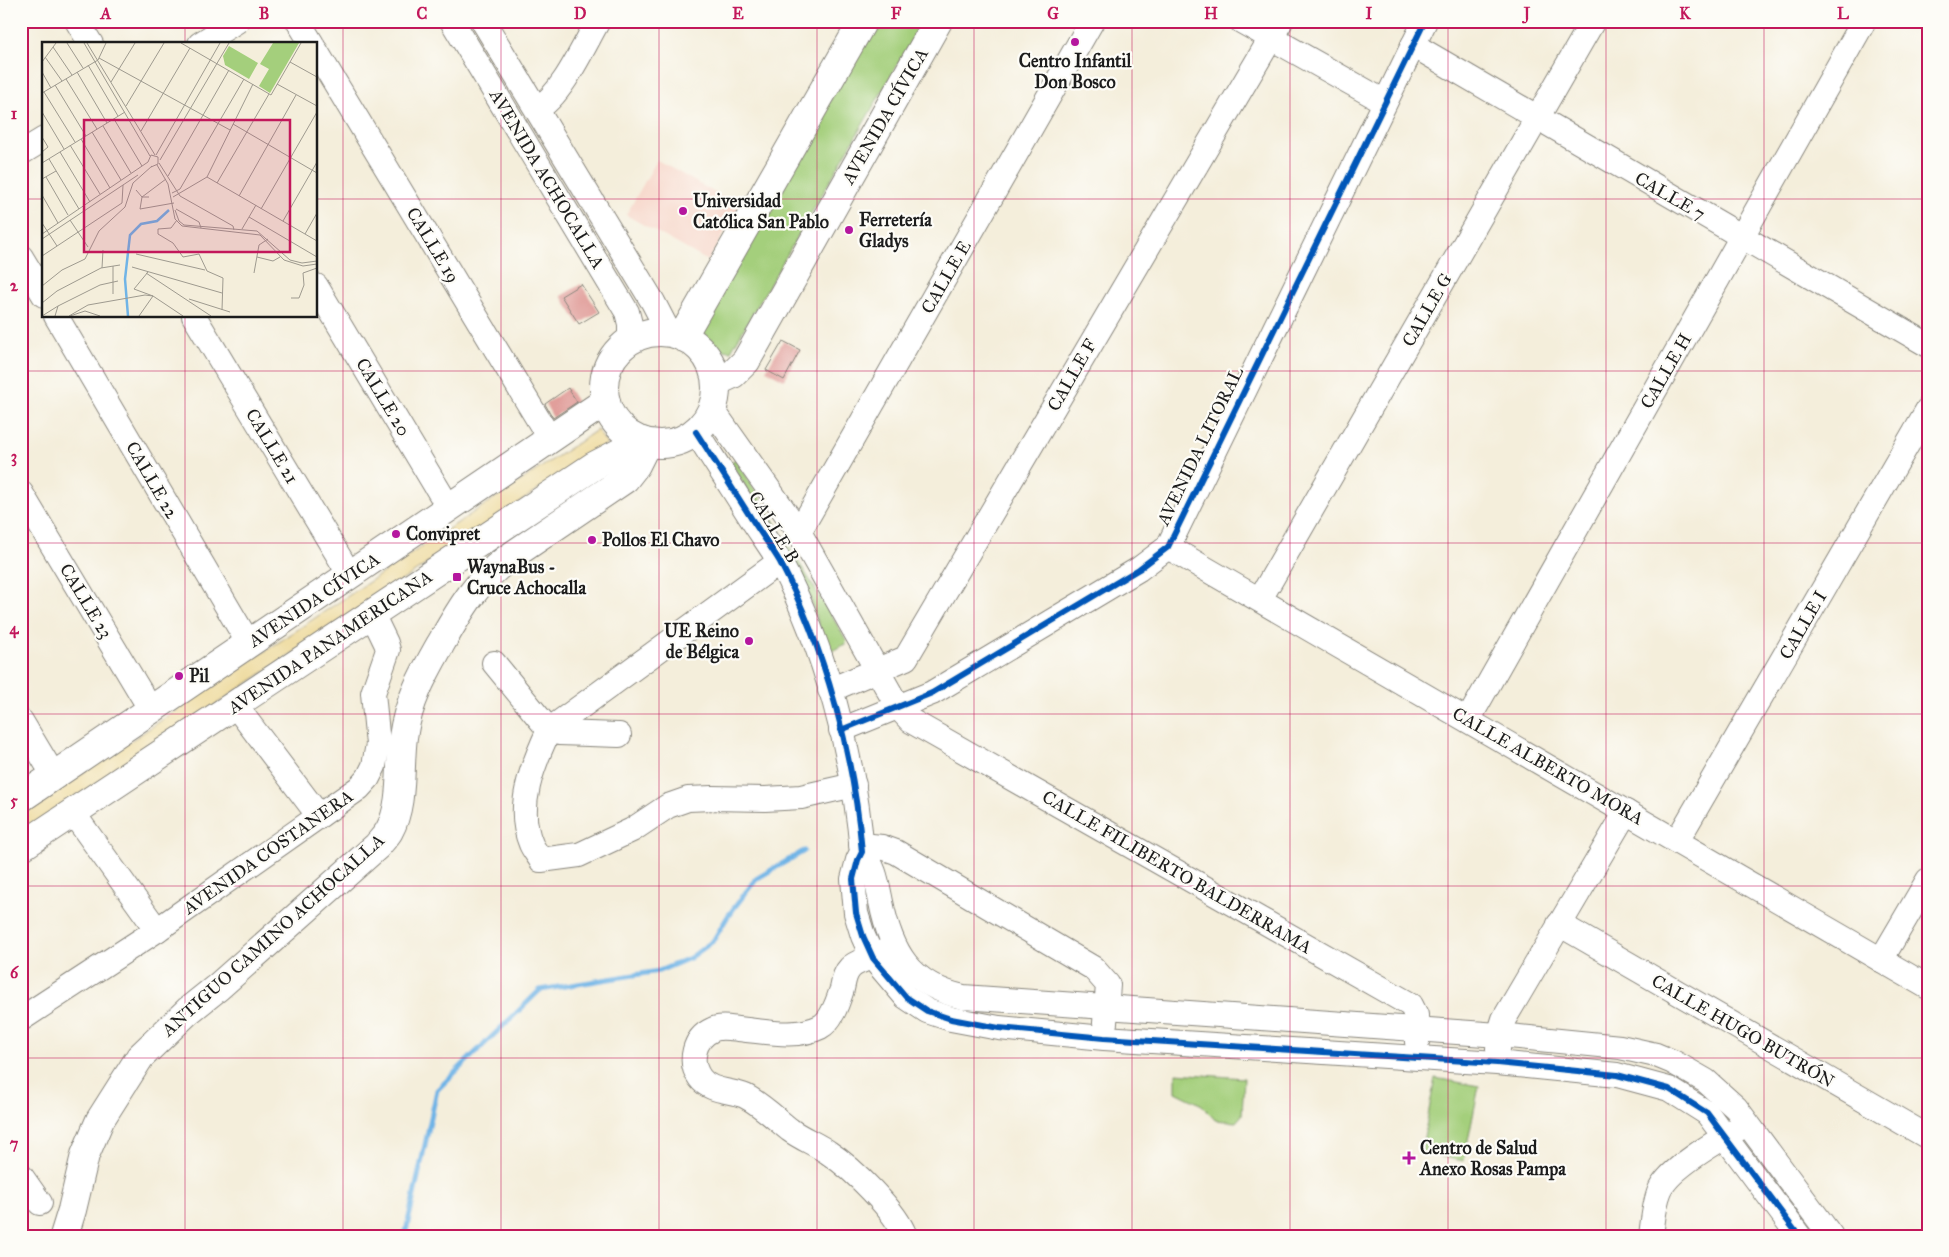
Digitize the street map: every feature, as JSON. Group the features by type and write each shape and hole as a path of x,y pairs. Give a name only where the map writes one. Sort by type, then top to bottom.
{"main road":[{"path":"676,335 863,21"},
{"name":"AVENIDA CÍVICA","path":"716,382 733,374 746,361 938,21"},
{"path":"648,333 676,335 694,344 704,353 712,365 716,382 716,398 706,422 696,432 684,439 670,443 644,442 627,433 615,422 606,401 604,383 609,364 615,355 630,341 648,333"},
{"name":"AVENIDA CÍVICA","path":"21,798 606,401"},
{"name":"AVENIDA PANAMERICANA","path":"21,847 594,466 644,442"},
{"name":"ANTIGUO CAMINO ACHOCALLA","path":"64,1236 85,1155 100,1120 140,1057 188,1011 218,988 377,846 389,830 394,817 400,784 407,712 418,683 465,600 489,572 626,479 636,465 644,442"}],"street":[{"path":"77,21 89,42"},
{"path":"298,21 311,42"},
{"name":"AVENIDA ACHOCALLA","path":"452,21 627,312 630,324 630,341"},
{"name":"AVENIDA ACHOCALLA","path":"484,21 653,302 676,335"},
{"path":"537,109 546,103 556,92 598,21"},
{"name":"CALLE E","path":"799,532 1092,21"},
{"path":"1242,21 1276,30 1385,102"},
{"name":"AVENIDA LITORAL","path":"841,730 940,688 1139,569 1168,547 1425,21"},
{"name":"CALLE G","path":"1260,599 1593,21"},
{"name":"CALLE H","path":"1468,720 1864,21"},
{"path":"203,42 226,24"},
{"name":"CALLE F","path":"830,690 906,658 1276,30"},
{"name":"CALLE 7","path":"1413,45 1928,345"},
{"name":"CALLE 19","path":"318,54 550,439"},
{"path":"21,153 42,140"},
{"path":"21,257 42,292"},
{"name":"CALLE 20","path":"318,289 449,508"},
{"name":"CALLE 22","path":"57,318 249,644"},
{"name":"CALLE 21","path":"195,318 350,575"},
{"name":"CALLE I","path":"1677,842 1928,409"},
{"name":"CALLE B","path":"712,410 799,532 898,707"},
{"name":"CALLE B","path":"696,432 779,562 800,606 830,690 841,730 854,785 861,849"},
{"name":"CALLE 23","path":"21,493 151,710"},
{"name":"CALLE ALBERTO MORA","path":"1168,547 1928,987"},
{"path":"779,562 549,730 530,773 526,804 526,826 531,844 541,860 578,855 632,830 668,806 688,799 801,797 854,785"},
{"name":"AVENIDA COSTANERA","path":"21,1019 157,930 359,788 368,778 374,766 378,744 373,693 388,650 372,614"},
{"path":"494,664 549,730 559,733 619,735"},
{"path":"235,705 319,816"},
{"name":"CALLE FILIBERTO BALDERRAMA","path":"898,707 911,721 1411,1005 1416,1015 1417,1058"},
{"path":"21,720 54,776"},
{"path":"1497,1063 1500,1035 1504,1020 1626,812"},
{"path":"73,813 157,930"},
{"path":"861,849 882,847 896,852 1093,968 1108,985 1104,1038"},
{"path":"861,849 870,861 875,873 884,919 894,946 901,958 920,978 952,994 963,997 1500,1035 1620,1047 1656,1056 1682,1066 1706,1081 1736,1108 1831,1236"},
{"path":"861,849 853,879 856,913 863,936 873,958 906,997 927,1011 951,1020 999,1028 1104,1038 1497,1063 1617,1075 1669,1089 1707,1113 1799,1236"},
{"path":"1882,960 1928,880"},
{"name":"CALLE HUGO BUTRÓN","path":"1559,924 1926,1131"},
{"path":"894,946 873,958 850,967 844,975 842,989 831,1015 822,1026 811,1031 787,1034 725,1027 713,1029 701,1037 696,1046 694,1056 695,1066 700,1079 715,1088 745,1096 793,1132 831,1154 901,1224 905,1236"},
{"path":"1650,1236 1660,1190 1668,1178 1706,1148 1748,1123"},
{"path":"21,1176 40,1203"}],"shaded area":[{"name":"Universidad Católica San Pablo","path":"657,160 740,207 708,261 626,215"}],"green space":[{"path":"876,21 923,21 731,351 720,350 704,336 703,321"},
{"path":"736,459 847,641 845,644 828,653 810,598 731,462"},
{"path":"1176,1073 1244,1078 1242,1115 1236,1122 1215,1120 1202,1105 1176,1092"},
{"path":"1435,1078 1479,1086 1464,1161 1421,1153"}],"sand":[{"path":"597,430 607,444 21,834 21,814"}],"building":[{"path":"581,284 599,312 579,324 561,296"},
{"path":"783,341 800,350 784,380 766,370"},
{"path":"568,388 577,402 553,418 545,404"}],"waterway":[{"path":"405,1236 437,1090 540,990 659,971 690,958 713,941 728,916 756,879 804,851"}],"cycle path":[{"path":"841,730 932,693 1139,569 1168,547 1425,21"},
{"path":"696,432 780,562 811,630 835,703 852,778 862,852 853,879 856,913 863,936 873,958 906,997 927,1011 951,1019 999,1028 1104,1038 1497,1063 1617,1075 1669,1089 1707,1113 1799,1236"}],"place":[{"name":"Centro Infantil Don Bosco","path":"1075,42"},
{"name":"Universidad Católica San Pablo","path":"683,211"},
{"name":"Ferretería Gladys","path":"849,230"},
{"name":"Convipret","path":"396,534"},
{"name":"Pollos El Chavo","path":"592,540"},
{"name":"WaynaBus - Cruce Achocalla","path":"457,577"},
{"name":"UE Reino de Bélgica","path":"749,641"},
{"name":"Pil","path":"179,676"},
{"name":"Centro de Salud Anexo Rosas Pampa","path":"1409,1158"}]}
